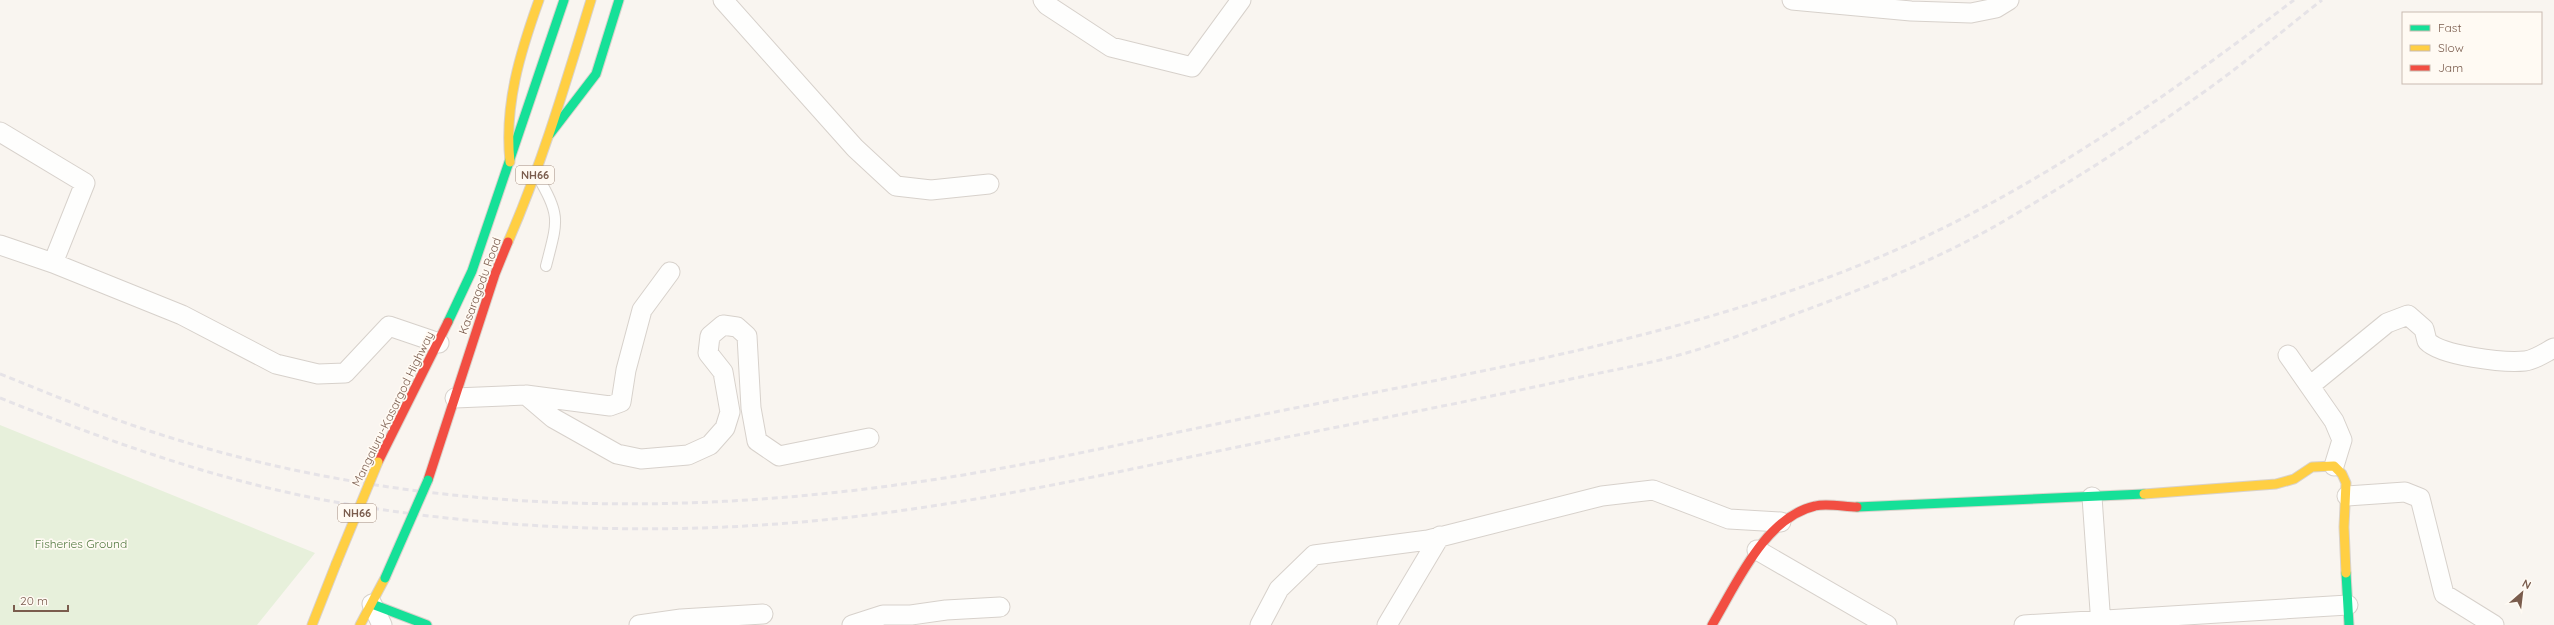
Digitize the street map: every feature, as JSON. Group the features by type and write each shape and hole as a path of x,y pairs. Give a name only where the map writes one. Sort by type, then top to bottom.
{"main road":[{"path":"510,162 506,139 518,60 539,0"},
{"name":"Kasaragodu Road","path":"472,270 564,0"},
{"name":"Kasaragodu Road","path":"372,604 428,480 456,398 495,274 536,173 549,135 591,0"},
{"path":"549,135 596,74 619,0"},
{"name":"Mangaluru-Kasargod Highway","path":"311,624 378,462 439,342 472,270"},
{"path":"1712,625 1757,550 1781,522 1815,506 1875,508 2092,497 2276,484 2294,479 2312,467 2334,466 2342,474 2346,496 2344,527 2350,625"},
{"path":"372,604 427,625"},
{"name":"NH66","path":"360,625 372,604"}],"street":[{"path":"723,0 855,148 896,186 931,190 989,184"},
{"path":"1043,0 1046,6 1111,47 1192,67 1241,0"},
{"path":"1792,0 1911,11 1971,13 1996,8 2009,0"},
{"path":"0,132 85,183 54,263"},
{"path":"0,245 54,263 182,315 276,364 318,374 345,373 389,326 439,342"},
{"path":"456,398 526,395 610,406 621,402 626,370 642,310 670,272"},
{"path":"2311,385 2387,323 2408,315 2424,329 2427,341 2440,351 2480,358 2526,361 2554,348"},
{"path":"526,395 553,418 617,454 641,459 688,455 710,445 725,428 730,412 723,372 708,353 710,336 723,325 737,327 747,336 751,408 757,441 765,449 780,456 869,438"},
{"path":"2288,355 2311,385 2334,421 2342,440 2334,466"},
{"path":"1260,625 1279,589 1314,555 1440,536 1602,496 1653,490 1729,519 1781,522"},
{"path":"2346,496 2405,492 2420,498 2444,594 2494,625"},
{"path":"2092,497 2101,623"},
{"path":"1387,625 1440,536"},
{"path":"1757,550 1888,625"},
{"path":"372,604 382,625"},
{"path":"372,604 394,625"},
{"path":"2024,625 2101,623 2348,605"},
{"path":"852,625 883,615 911,615 946,610 1000,607"},
{"path":"639,625 681,618 763,614"}],"lane":[{"path":"536,173 555,210 556,228 546,266"}],"green space":[{"name":"Fisheries Ground","path":"0,425 315,553 257,625 0,625"}],"railway":[{"path":"0,374 79,406 159,434 249,460 341,479 434,493 528,501 622,504 716,502 810,495 903,484 993,470 1424,383 1587,348 1668,328 1749,305 1828,278 1905,246 1957,221 2008,194 2057,165 2154,102 2248,35 2294,0"},
{"path":"0,398 125,445 211,473 297,495 341,503 463,520 586,528 710,528 833,519 886,513 993,496 1099,476 1639,365 1694,351 1752,331 1904,271 1984,233 2114,154 2190,102 2322,0"}],"traffic: fast":[{"path":"448,322 472,271 564,0"},
{"path":"550,134 596,74 619,0"},
{"path":"385,578 428,480"},
{"path":"1857,507 2144,494"},
{"path":"2346,573 2349,625"},
{"path":"372,604 427,625"}],"traffic: slow":[{"path":"510,162 509,120 515,80 539,0"},
{"path":"508,242 543,153 591,0"},
{"path":"336,564 378,462"},
{"path":"2144,494 2276,484 2294,479 2312,467 2334,466 2342,474 2346,483 2344,527 2346,573"},
{"path":"312,625 336,564"},
{"path":"360,625 385,578"}],"traffic: jam":[{"path":"428,480 495,274 508,242"},
{"path":"378,462 448,322"},
{"path":"1712,625 1754,555 1767,538 1781,524 1797,513 1815,506 1830,505 1857,507"}]}
